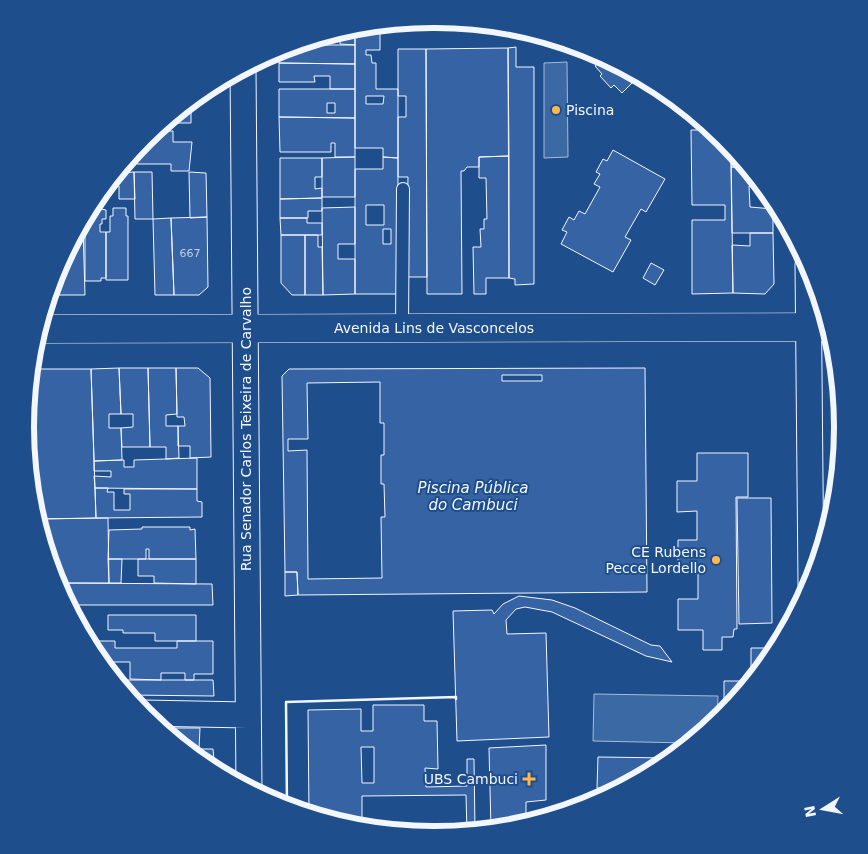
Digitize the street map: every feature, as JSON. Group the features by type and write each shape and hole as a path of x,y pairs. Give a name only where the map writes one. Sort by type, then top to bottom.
{"street":[{"name":"Rua Senador Carlos Teixeira de Carvalho","path":"243,76 248,780"},
{"path":"812,555 819,327 817,313"},
{"name":"Avenida Lins de Vasconcelos","path":"47,329 819,327"},
{"path":"156,713 248,715"}],"lane":[{"path":"402,328 403,189"}],"shaded area":[{"name":"Piscina","path":"567,62 568,157 544,158 544,63"},
{"path":"594,694 718,696 718,707 678,743 593,741"}],"building":[{"path":"380,31 380,50 366,50 366,55 371,55 372,63 376,63 376,89 398,89 398,158 383,157 383,148 355,148 355,35","holes":["366,96 384,96 383,104 366,104"]},
{"path":"355,35 355,45 340,44 340,39"},
{"path":"318,45 355,45 355,64 279,63 279,59 281,58"},
{"path":"516,47 516,67 534,67 534,284 515,285 515,279 509,278 508,48"},
{"path":"508,48 509,156 479,157 479,167 467,167 464,171 461,171 462,294 427,294 426,49"},
{"path":"398,49 426,49 427,277 406,277 408,177 398,177 398,117 406,117 406,96 398,96"},
{"path":"279,63 355,64 355,89 330,89 330,76 314,76 315,82 279,82"},
{"path":"598,63 634,81 622,93 614,85 611,88 600,76 602,74 595,66"},
{"path":"279,89 355,89 355,118 279,117","holes":["327,103 335,103 335,113 327,113"]},
{"path":"191,110 191,123 176,123"},
{"path":"279,117 355,118 355,157 335,157 335,143 331,143 331,152 280,152"},
{"path":"691,130 700,130 731,161 733,293 692,294 692,220 725,220 725,205 692,205"},
{"path":"167,131 173,131 173,142 192,142 189,171 171,171 171,164 137,164 136,162"},
{"path":"613,150 665,179 646,212 641,209 625,237 631,240 613,272 561,244 567,232 562,230 569,217 574,220 579,211 585,214 600,187 594,184 600,174 596,172 603,159 607,161"},
{"path":"509,156 509,278 486,278 486,294 474,294 473,247 481,247 480,229 484,229 484,219 487,219 486,178 479,178 479,157"},
{"path":"355,157 355,197 322,197 322,158"},
{"path":"383,157 398,158 398,294 355,294 355,169 383,169","holes":["366,205 384,205 384,225 366,225","383,229 391,229 391,244 383,244"]},
{"path":"280,158 322,158 322,177 315,177 315,189 322,188 322,198 280,199"},
{"path":"731,161 737,167 731,167"},
{"path":"731,167 737,167 752,186 749,186 750,207 768,209 773,216 773,233 732,233"},
{"path":"127,172 134,172 135,199 119,199 119,186 116,186"},
{"path":"134,172 152,172 153,219 135,219"},
{"path":"189,172 206,173 207,217 190,218"},
{"path":"322,198 322,211 308,211 308,218 280,218 280,199"},
{"path":"355,207 355,244 338,244 338,259 355,259 355,294 323,295 322,208"},
{"path":"113,208 126,208 126,216 128,216 128,280 106,280 106,232 110,232 110,216 113,216"},
{"path":"100,209 106,210 106,219 102,219 100,232 106,232 106,278 101,278 101,281 85,281 85,233"},
{"path":"207,217 208,287 199,295 174,295 171,218"},
{"path":"171,218 174,295 155,295 153,219"},
{"path":"280,218 307,218 307,223 322,223 322,235 281,235"},
{"path":"750,233 773,233 774,284 765,294 733,293 732,245 750,246"},
{"path":"281,235 305,235 305,295 292,295 281,283"},
{"path":"305,235 318,235 318,247 322,247 323,295 305,295"},
{"path":"83,236 85,295 57,295 65,274"},
{"path":"651,263 664,270 655,285 643,278"},
{"path":"119,368 148,368 150,447 122,447 121,428 133,427 133,414 121,414"},
{"path":"119,368 121,414 109,414 109,428 121,428 122,460 94,461 91,369"},
{"path":"148,368 176,368 177,414 166,415 166,426 178,426 179,458 166,459 166,447 150,447"},
{"path":"176,368 198,368 210,378 211,457 190,458 190,446 178,446 178,426 185,426 184,417 177,417"},
{"path":"645,368 647,592 298,595 297,572 285,572 282,376 289,369","holes":["502,375 542,375 542,381 502,381"]},
{"path":"39,369 91,369 96,518 45,519 35,453 35,401"},
{"path":"380,382 380,423 384,423 384,455 381,455 381,484 384,484 385,517 381,517 382,578 308,579 307,450 288,451 288,439 308,439 307,383"},
{"path":"697,453 748,453 748,497 736,497 737,629 734,629 733,637 722,637 722,650 703,650 703,630 678,630 678,599 698,599 698,570 678,571 678,540 697,540 697,511 677,512 677,481 697,481"},
{"path":"197,458 197,489 95,488 94,476 111,477 111,471 94,471 94,461 124,460 124,467 134,467 134,460"},
{"path":"95,488 108,488 107,492 114,492 114,510 130,510 130,494 124,494 124,489 197,489 197,501 202,502 202,517 96,518"},
{"path":"737,498 771,498 772,623 739,624"},
{"path":"108,518 109,583 66,583 45,519"},
{"path":"142,527 190,527 190,530 195,529 196,559 149,559 149,549 146,549 146,559 108,559 109,530 142,529"},
{"path":"108,559 122,559 121,583 109,583"},
{"path":"138,559 196,559 196,584 154,583 154,576 138,576"},
{"path":"285,572 297,572 298,595 285,596"},
{"path":"66,583 212,584 213,605 77,605"},
{"path":"519,596 552,600 575,608 651,645 660,646 672,662 646,656 552,612 525,607 516,609 506,620 507,634 546,633 549,737 457,741 453,611 492,610 494,614 503,604"},
{"path":"108,615 196,615 196,641 155,641 155,633 123,633 123,630 108,630"},
{"path":"97,641 115,641 115,648 177,648 177,641 213,641 213,674 194,674 194,680 185,680 185,673 161,673 161,680 130,679 130,662 111,662"},
{"path":"751,648 767,648 766,649 751,670"},
{"path":"126,680 213,680 214,696 139,695"},
{"path":"724,681 742,681 734,690 724,701"},
{"path":"373,705 424,705 424,721 437,721 438,769 425,768 426,787 467,786 467,759 474,759 475,824 467,825 466,795 362,796 362,820 309,806 308,710 361,709 361,731 373,731","holes":["361,747 374,747 374,783 362,783"]},
{"path":"172,728 200,728 199,749 191,744"},
{"name":"UBS Cambuci","path":"546,745 546,800 526,802 526,816 491,822 489,748"},
{"path":"198,749 213,749 214,760 212,759"},
{"path":"598,757 658,758 611,785 604,788 597,788"}],"wall":[{"path":"287,798 286,702 456,697 456,699"}],"place":[{"name":"Piscina","path":"556,110"},
{"name":"CE Rubens Pecce Lordello","path":"716,560"},
{"name":"UBS Cambuci","path":"529,779"}],"water label":[{"name":"Piscina Pública do Cambuci","path":"473,496"}]}
